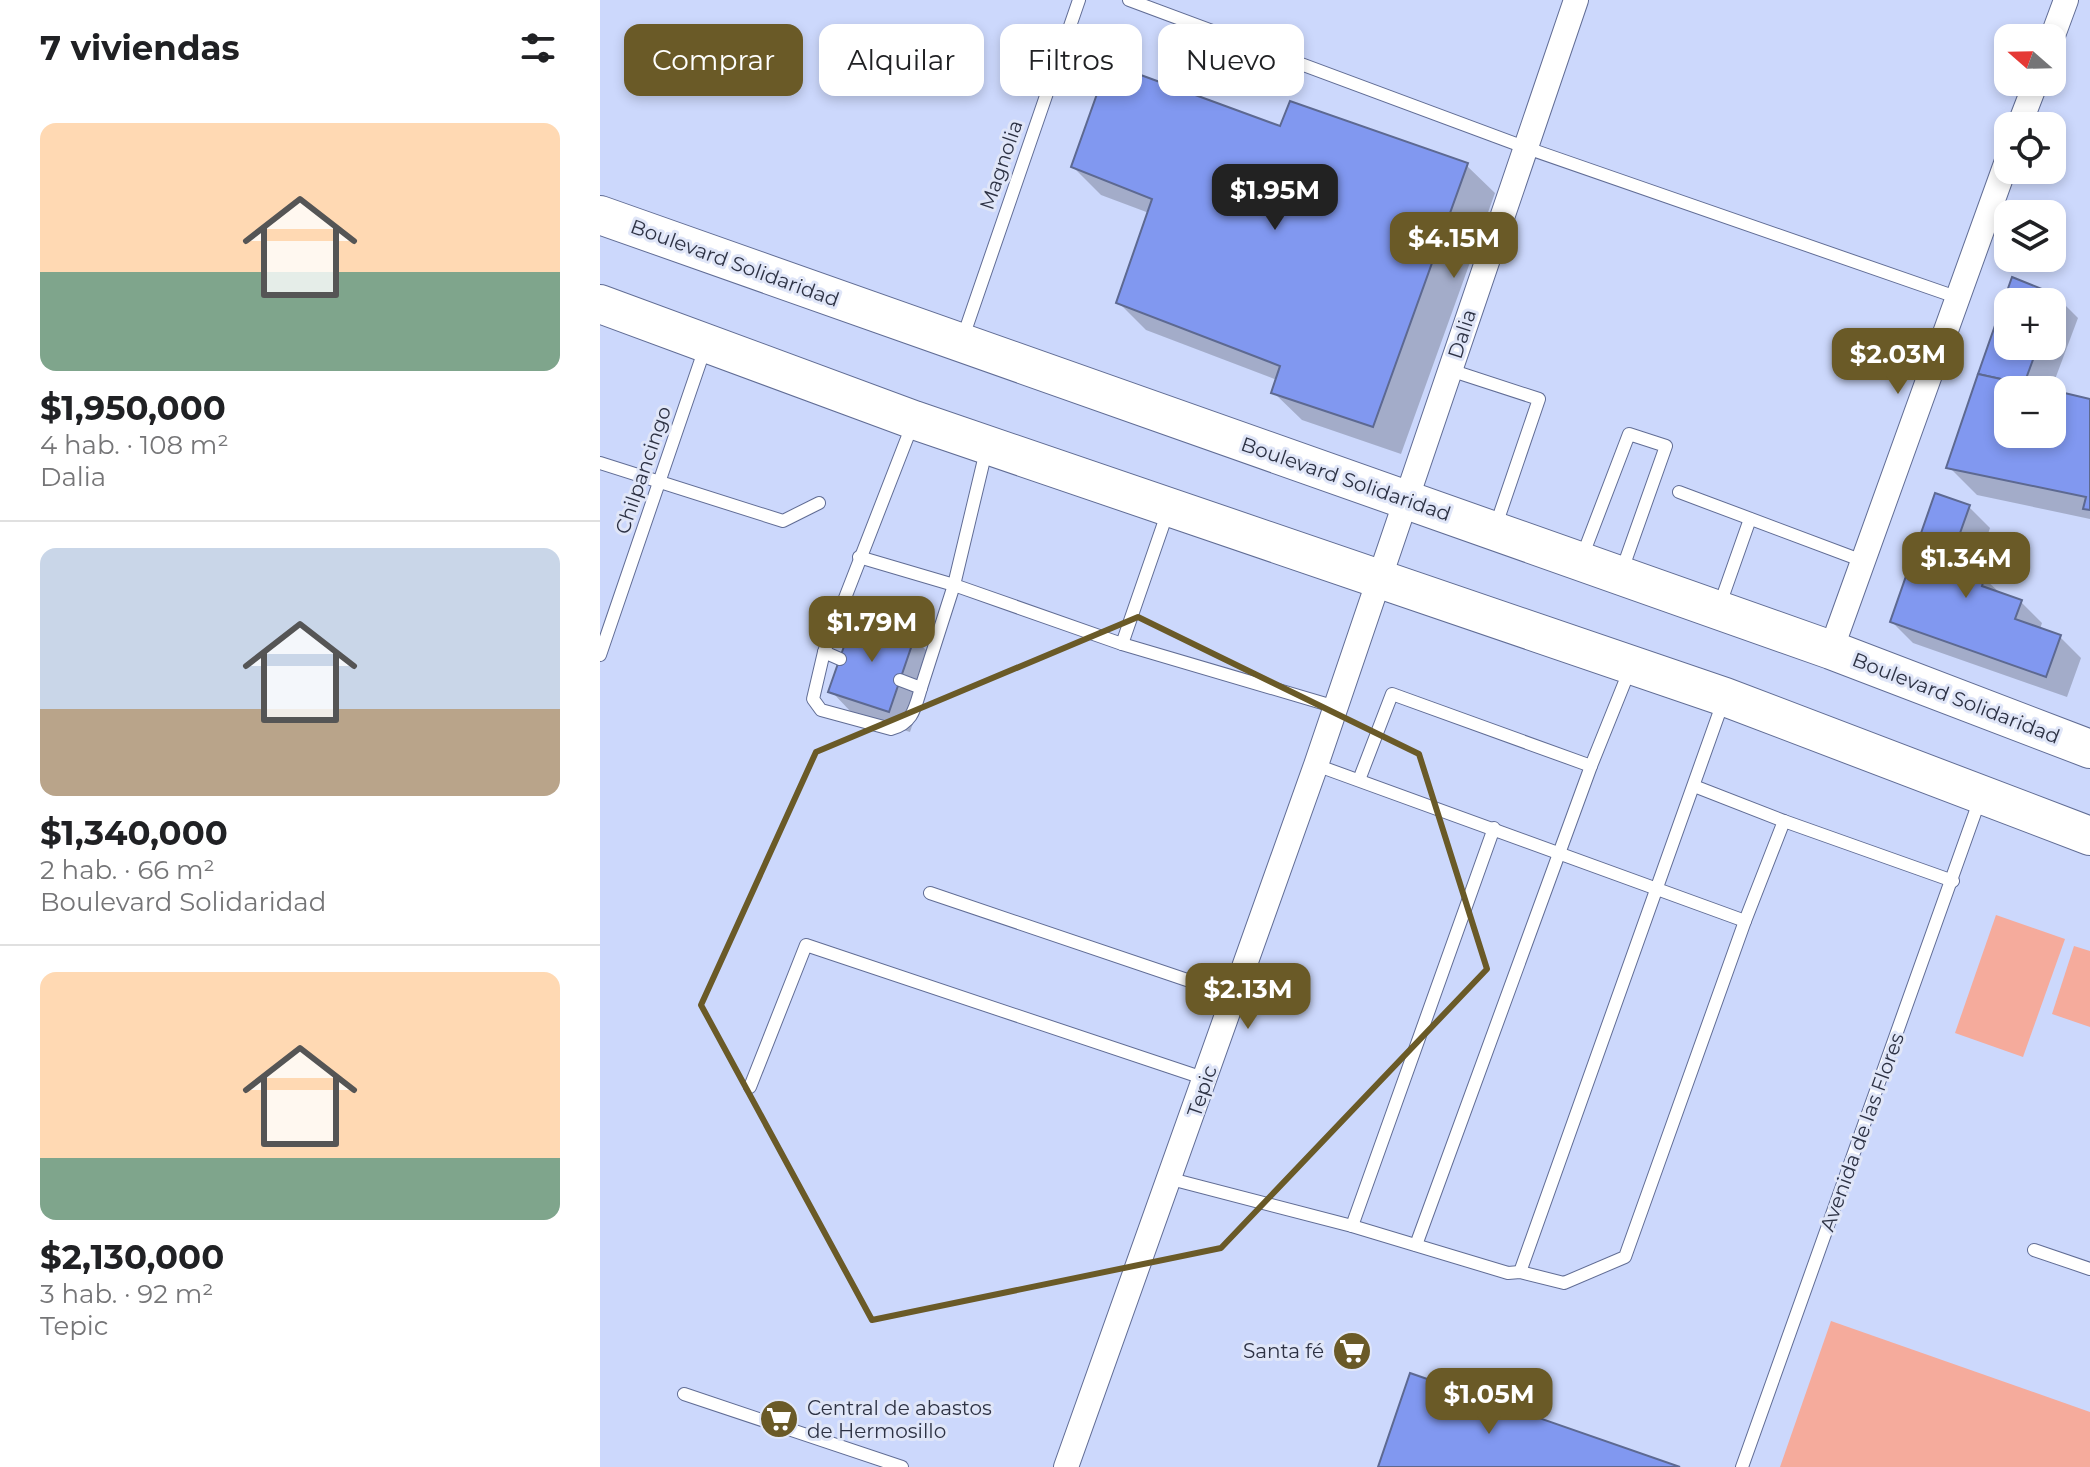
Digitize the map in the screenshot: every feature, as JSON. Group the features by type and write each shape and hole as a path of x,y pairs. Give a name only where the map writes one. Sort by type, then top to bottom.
{"main road":[{"name":"Boulevard Solidaridad","path":"600,215 1831,650 2090,749"},
{"path":"600,304 914,420 1725,697 2090,836"}],"street":[{"name":"Dalia","path":"1380,577 1576,0"},
{"path":"2057,24 2066,0"},
{"path":"1831,650 1999,184"},
{"name":"Tepic","path":"1066,1467 1171,1179 1380,577"}],"lane":[{"name":"Magnolia","path":"961,343 1079,0"},
{"path":"1129,0 1524,147 1959,298"},
{"name":"Chilpancingo","path":"600,655 707,343"},
{"path":"1450,370 1539,399 1494,531"},
{"path":"914,420 824,652 813,699 821,710 891,729 911,718 954,585 988,444"},
{"path":"1580,562 1629,434 1666,446 1620,576"},
{"path":"600,463 783,521 819,503"},
{"path":"1679,492 1863,561"},
{"path":"1122,644 1170,505"},
{"path":"1718,610 1750,519"},
{"path":"859,557 954,585 1122,644 1336,707"},
{"path":"824,652 840,659"},
{"path":"1416,1245 1591,766 1632,665"},
{"path":"900,680 921,688"},
{"path":"1359,780 1392,694 1591,766"},
{"path":"1520,1272 1725,697"},
{"path":"1316,765 1745,921"},
{"path":"1694,786 1953,881"},
{"name":"Avenida de las Flores","path":"1742,1467 1953,881 1981,795"},
{"path":"1171,1179 1352,1226 1508,1273 1520,1272 1564,1283 1625,1257 1784,821"},
{"path":"1352,1226 1494,828"},
{"path":"930,893 1190,981 1237,990"},
{"path":"750,1087 806,945 1206,1079"},
{"path":"2034,1250 2090,1269"},
{"path":"684,1394 882,1464 902,1467"}],"highlighted area":[{"path":"1138,617 1419,754 1487,969 1221,1248 872,1320 701,1005 816,752"}],"shaded area":[{"path":"1996,915 2065,939 2023,1057 1955,1033"},
{"path":"2074,946 2090,951 2090,1027 2052,1014"},
{"path":"1831,1321 2090,1412 2090,1467 1780,1467"}],"building":[{"path":"1142,75 1158,81 1158,96 1198,96 1280,126 1290,101 1468,163 1373,427 1271,393 1280,366 1116,303 1152,199 1071,167 1096,96 1142,96"},
{"path":"2012,277 2040,288 2008,288"},
{"path":"1994,328 1994,360 2033,360 2027,376 1994,377 1978,374"},
{"path":"1978,374 1994,378 1994,448 2066,448 2066,393 2090,399 2090,510 2083,509 2086,497 1946,468"},
{"path":"1935,493 1970,505 1949,564 1985,576 1982,586 2022,600 2015,619 2061,635 2046,677 1890,622"},
{"path":"855,615 915,636 889,712 828,692"},
{"path":"1410,1373 1680,1467 1378,1467"}],"place":[{"name":"Santa fé","path":"1352,1351"},
{"name":"Central de abastos de Hermosillo","path":"779,1419"}]}
